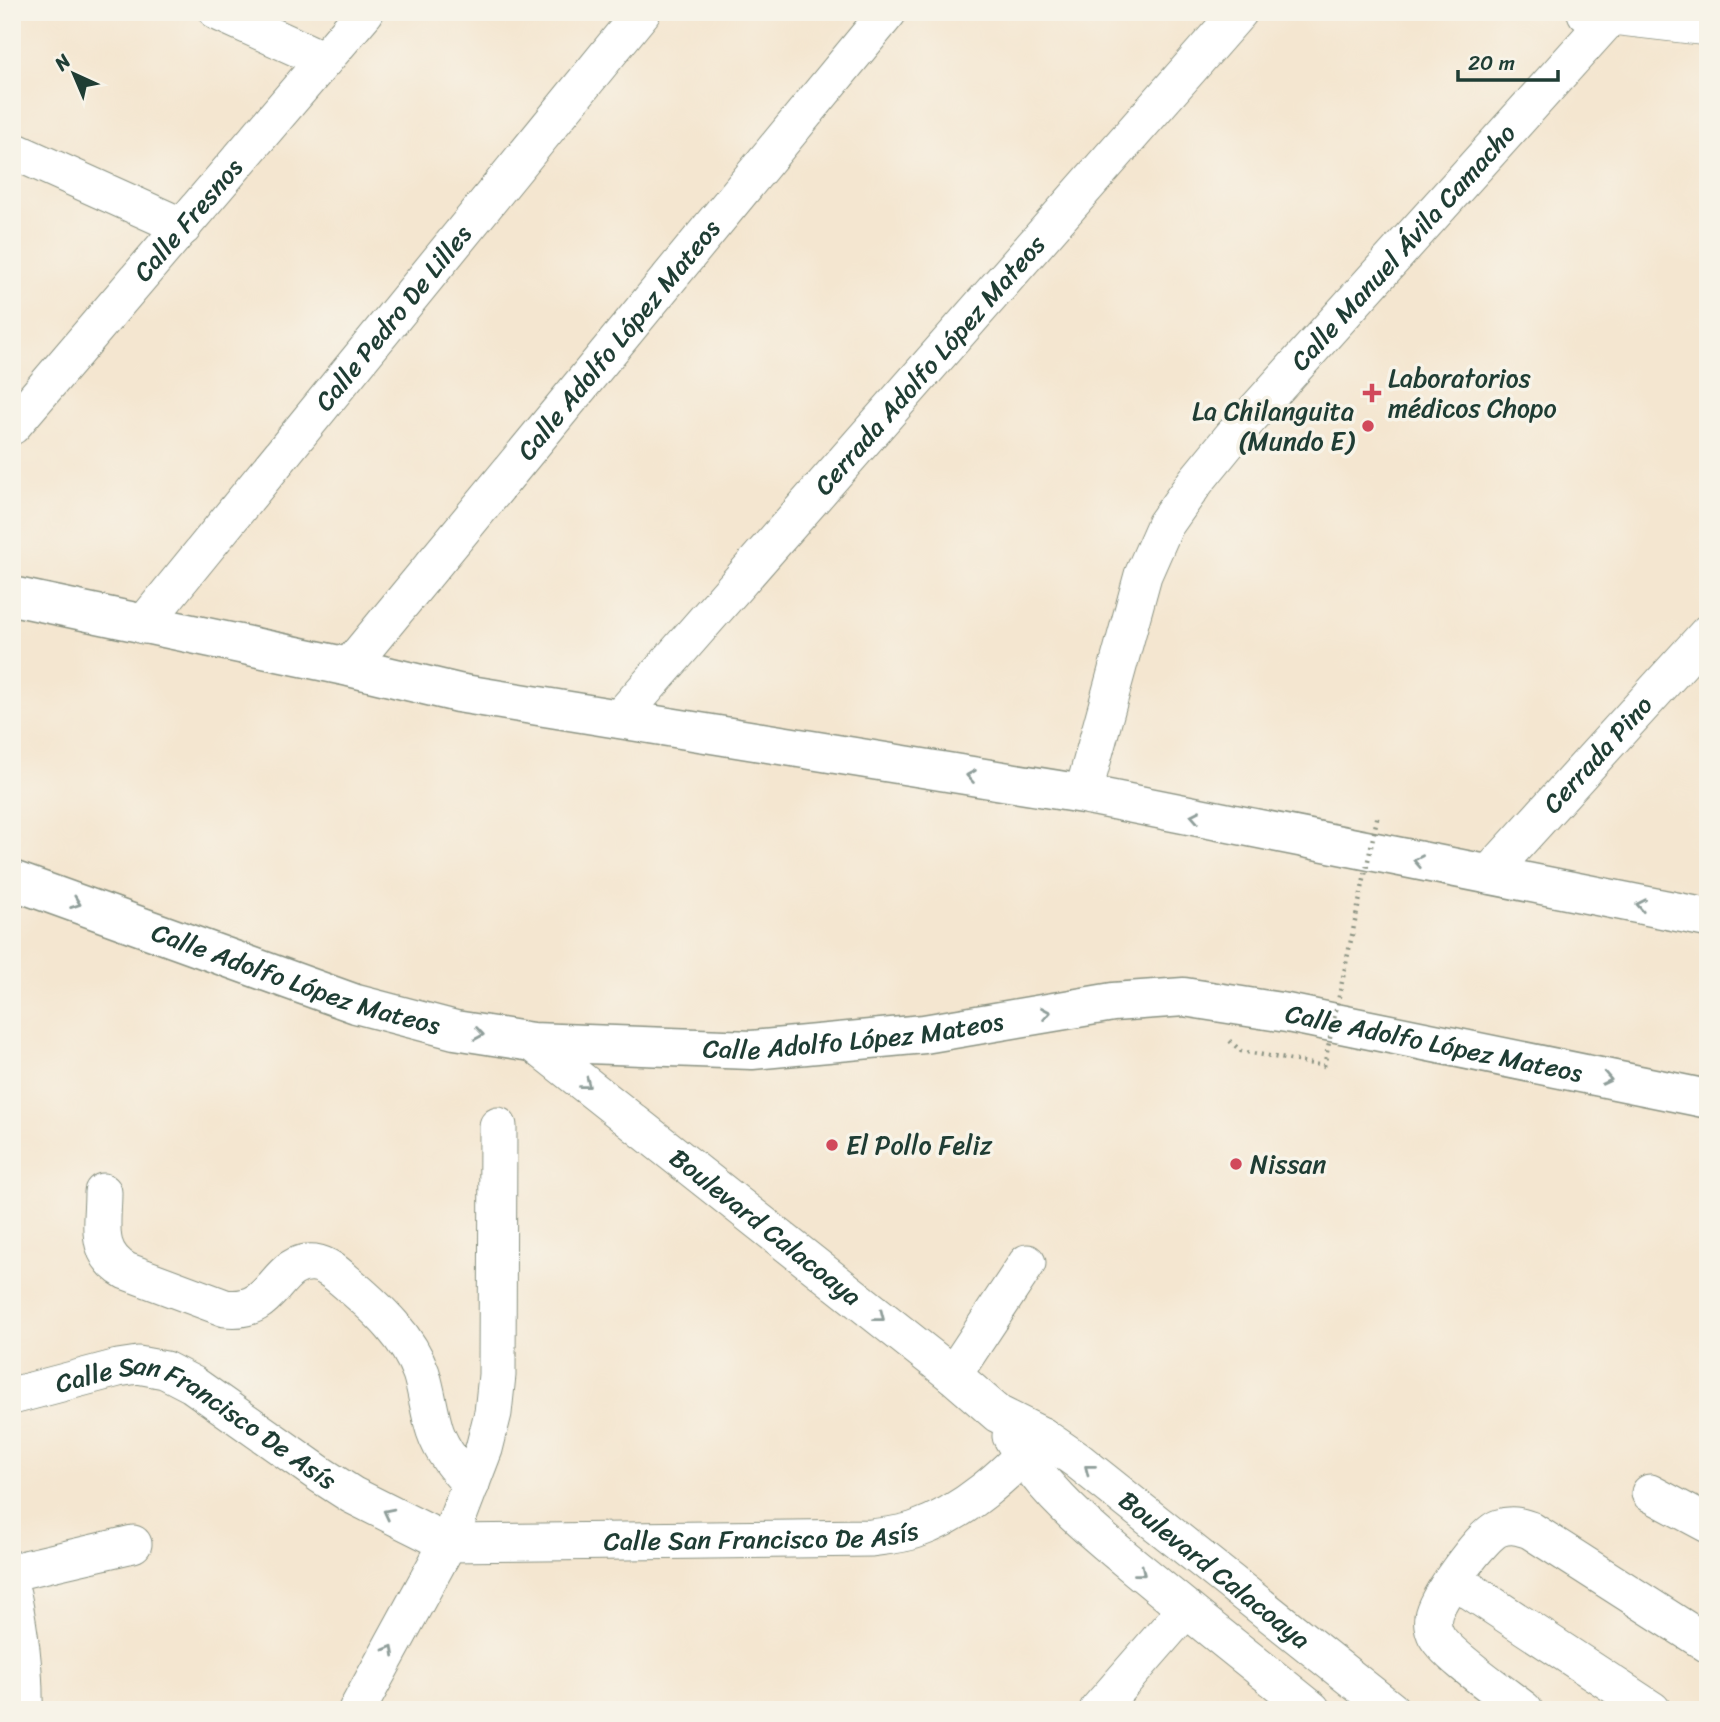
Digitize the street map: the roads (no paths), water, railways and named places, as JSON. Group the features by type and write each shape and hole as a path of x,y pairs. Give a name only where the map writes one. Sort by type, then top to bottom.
{"main road":[{"path":"12,596 349,667 458,693 1083,794 1708,918"},
{"name":"Calle Adolfo López Mateos","path":"12,880 356,1004 456,1030 532,1042 752,1050 924,1034 1113,1002 1184,997 1287,1013 1708,1099"}],"street":[{"path":"218,12 324,61"},
{"name":"Calle Fresnos","path":"20,405 183,227 365,12"},
{"name":"Calle Pedro De Lilles","path":"143,625 642,12"},
{"name":"Calle Adolfo López Mateos","path":"349,667 888,12"},
{"name":"Cerrada Adolfo López Mateos","path":"619,719 1239,12"},
{"path":"1596,14 1708,27"},
{"name":"Calle Manuel Ávila Camacho","path":"1083,794 1143,575 1165,525 1232,437 1596,14"},
{"path":"12,150 183,227"},
{"name":"Cerrada Pino","path":"1488,875 1708,633"},
{"name":"Boulevard Calacoaya","path":"532,1042 953,1375 1032,1446 1049,1490 1106,1543 1306,1705"},
{"path":"357,1710 449,1544 484,1449 493,1413 497,1375 498,1126"},
{"path":"103,1192 103,1239 105,1253 113,1264 125,1271 225,1308 239,1310 252,1307 284,1274 299,1265 317,1263 333,1271 374,1306 403,1338 420,1373 435,1432 451,1462 471,1484"},
{"path":"953,1375 1027,1263"},
{"name":"Calle San Francisco De Asís","path":"12,1396 118,1368 138,1365 165,1370 192,1384 342,1488 449,1544 871,1538 913,1531 955,1511 990,1485 1032,1446"},
{"name":"Boulevard Calacoaya","path":"1032,1446 1077,1460 1391,1710"},
{"path":"1650,1493 1708,1524"},
{"path":"1106,1543 1138,1508"},
{"path":"1524,1710 1446,1648 1435,1634 1433,1616 1439,1601 1483,1539 1497,1528 1514,1525 1530,1530 1708,1644"},
{"path":"12,1572 133,1544"},
{"path":"1454,1580 1652,1710"},
{"path":"12,1594 22,1640 24,1710"},
{"path":"1098,1710 1186,1609"},
{"path":"1306,1705 1331,1660"}],"place":[{"name":"Laboratorios médicos Chopo","path":"1372,393"},
{"name":"La Chilanguita (Mundo E)","path":"1368,426"},
{"name":"El Pollo Feliz","path":"832,1145"},
{"name":"Nissan","path":"1236,1164"}]}
